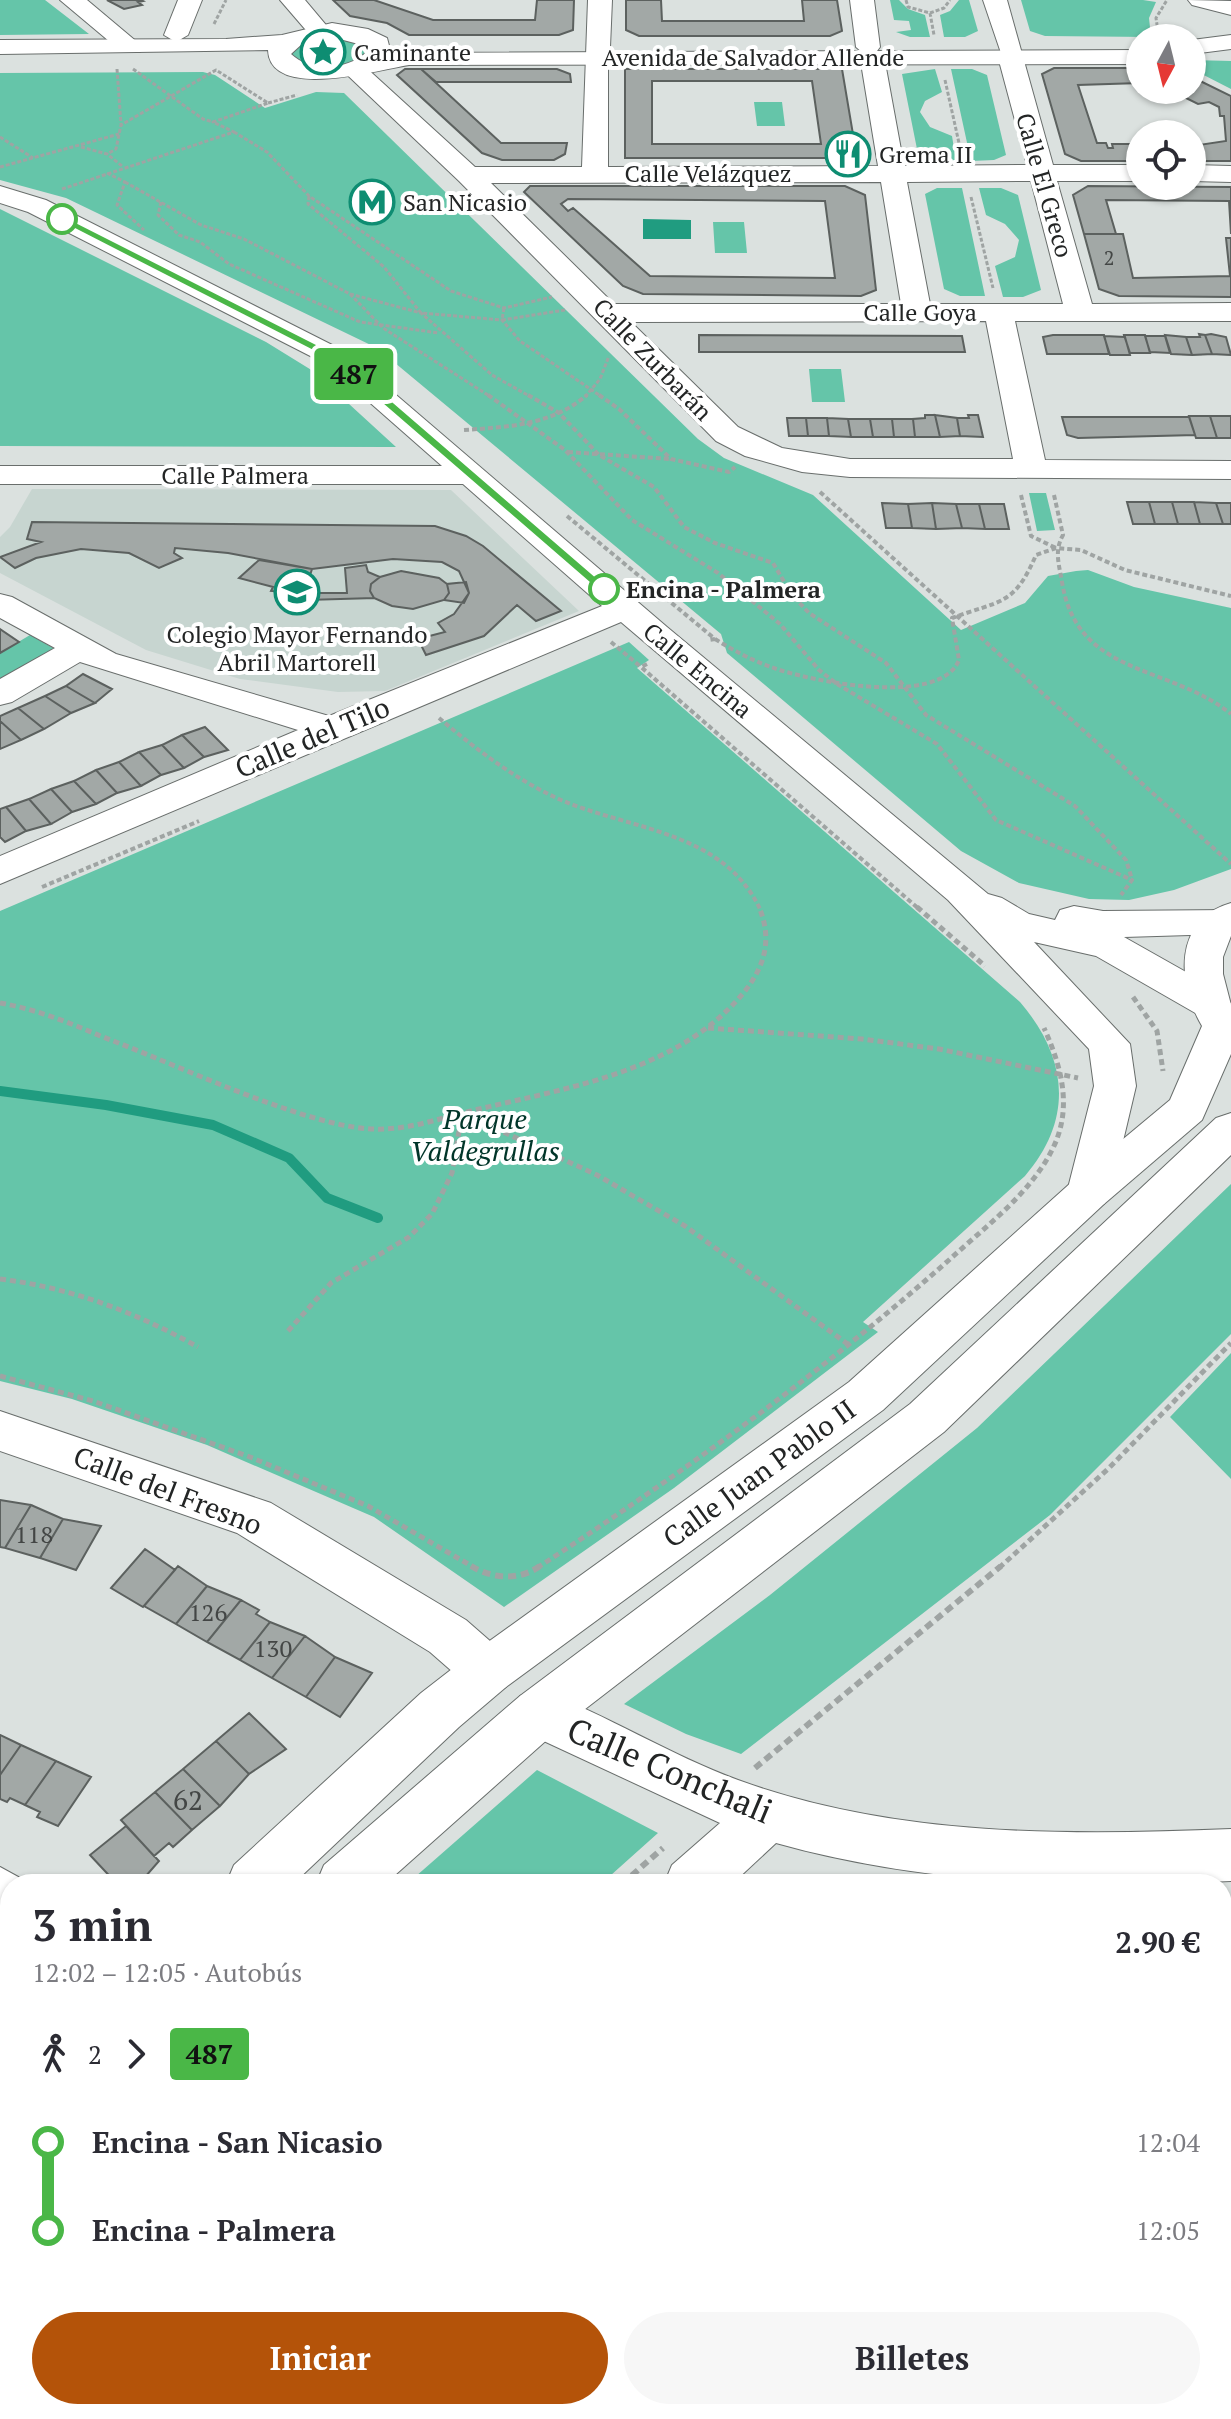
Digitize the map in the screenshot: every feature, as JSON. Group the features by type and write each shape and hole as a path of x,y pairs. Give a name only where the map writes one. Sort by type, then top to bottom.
{"street":[{"path":"72,0 132,58"},
{"path":"176,35 190,0"},
{"path":"292,0 319,31"},
{"path":"595,173 600,0"},
{"path":"862,0 917,312"},
{"name":"Calle El Greco","path":"995,0 1080,312"},
{"path":"1200,0 1231,8"},
{"path":"0,58 221,56 285,52 319,31 360,34 366,59"},
{"path":"1206,45 1231,42"},
{"path":"0,47 132,58 285,52"},
{"name":"Avenida de Salvador Allende","path":"285,52 322,72 366,59 597,52 1010,52 1126,48"},
{"name":"Avenida de Salvador Allende","path":"1010,52 1126,56"},
{"path":"1206,57 1231,57"},
{"name":"Calle Zurbarán","path":"366,59 468,175 610,313 727,434 750,448 809,466 1035,483 1231,470"},
{"name":"Calle Velázquez","path":"468,175 1126,173"},
{"path":"1206,173 1231,174"},
{"name":"Calle Encina","path":"0,194 37,206 336,358 464,452 676,652 962,891 1109,1044 1115,1086 1089,1192"},
{"name":"Calle Goya","path":"610,313 1231,312"},
{"path":"999,313 1035,483"},
{"name":"Calle Palmera","path":"0,461 464,452"},
{"name":"Calle Palmera","path":"0,475 464,452"},
{"path":"0,604 104,661 289,714 330,729"},
{"name":"Calle del Tilo","path":"0,871 330,729 627,608"},
{"path":"0,694 81,647"},
{"path":"962,891 1017,925 1116,937 1227,918"},
{"path":"1221,1022 1202,974 1202,955 1227,918"},
{"path":"1116,937 1221,1022"},
{"name":"Calle Juan Pablo II","path":"265,1874 440,1710 488,1671 866,1396 1089,1192 1187,1109 1221,1022"},
{"name":"Calle Juan Pablo II","path":"355,1874 539,1713 927,1418 1231,1129"},
{"name":"Calle del Fresno","path":"0,1431 254,1518 448,1636 488,1671"},
{"name":"Calle Conchali","path":"539,1713 743,1807 860,1840 1061,1857 1231,1855"},
{"path":"678,1865 743,1807"}],"path":[{"path":"906,0 908,7 930,13 944,8 950,0"},
{"path":"1154,24 1167,0"},
{"path":"930,13 935,40"},
{"path":"132,58 168,96 267,152 309,196 451,291 504,308 562,294"},
{"path":"107,154 116,149 120,134 117,69"},
{"path":"121,125 216,70 268,103"},
{"path":"945,80 964,165"},
{"path":"213,122 307,93"},
{"path":"61,189 234,132"},
{"path":"0,167 120,134"},
{"path":"0,137 34,158"},
{"path":"78,146 107,154 123,167"},
{"path":"107,173 201,225 244,239 350,294 421,313 502,320 576,308"},
{"path":"125,182 117,205 149,237"},
{"path":"968,183 999,313"},
{"path":"309,196 308,204 375,255 440,333 492,375 559,413 599,455 654,487 684,527 773,563 792,595 809,613 866,647 905,685 926,715 1075,806 1126,860 1132,880"},
{"path":"161,202 158,215 179,235 200,242 229,264 383,328 452,370 567,452 632,520 718,573 780,624 819,670 837,684 937,744 996,820 1132,880"},
{"path":"350,294 383,328 440,333"},
{"path":"502,320 504,308"},
{"path":"502,320 520,341 594,390 671,459"},
{"path":"452,420 465,430 527,426 559,413 594,390 603,376 609,355 619,349"},
{"path":"464,452 465,430"},
{"path":"464,452 465,430"},
{"path":"567,452 671,459 729,472 742,461"},
{"path":"1035,483 1063,535 1056,548 1070,615 1089,642 1127,666 1184,684 1217,700 1231,714"},
{"path":"1035,483 1031,536 1056,548 1081,550 1125,570 1231,596"},
{"path":"817,489 1231,864"},
{"path":"560,510 715,639 772,668 837,684 905,685 948,676 958,664 960,645 952,618 1012,596 1023,585 1036,555 1056,548"},
{"path":"715,639 641,667 986,967"},
{"path":"0,1003 39,1012 327,1122 385,1129 541,1095 660,1057 707,1028 743,993 758,971 767,949 759,906 745,882 701,849 566,802 516,777 483,756 439,718"},
{"path":"1132,880 1112,909 1117,975 1157,1031 1163,1075"},
{"path":"0,1376 93,1401 250,1457 368,1506 486,1575 510,1577 532,1572 849,1345 985,1226 1036,1172 1052,1151 1062,1122 1066,1094 1063,1075 1042,1023"},
{"path":"707,1028 862,1039 939,1049 1063,1075"},
{"path":"288,1331 306,1305 330,1283 421,1227 443,1199 453,1172 462,1113"},
{"path":"462,1113 597,1175 685,1226 849,1345"},
{"path":"0,1279 61,1290 120,1306 198,1347"},
{"path":"743,1807 1109,1468 1231,1343"},
{"path":"651,1874 678,1865"}],"shaded area":[{"path":"643,219 691,220 691,239 643,239"},
{"name":"Colegio Mayor Fernando Abril Martorell","path":"32,489 451,490 579,611 385,691 338,692 240,679 146,650 0,573 0,537 10,527"}],"green space":[{"path":"0,0 45,0 89,34 0,35"},
{"path":"890,0 899,0 908,9 925,15 930,37 910,37 896,32 911,30 909,21 894,20"},
{"path":"959,0 969,0 978,31 965,37 944,37 940,15 950,11"},
{"path":"1021,0 1156,2 1150,24 1126,24 1126,37 1045,36 1030,31"},
{"path":"324,35 366,45 367,51 354,63 325,67 297,64 286,49"},
{"path":"1206,60 1231,61 1231,89 1206,76"},
{"path":"935,69 942,92 925,101 920,112 930,127 952,136 956,161 931,160 918,154 902,74"},
{"path":"951,69 972,69 987,75 1006,155 994,160 971,161"},
{"path":"203,72 215,75 265,108 316,92 344,93 698,439 724,458 813,495 961,630 1025,603 1048,576 1088,570 1134,587 1231,608 1231,869 1174,890 1129,900 1089,899 1019,883 961,851 727,653 721,634 377,348 66,198 0,180 0,73"},
{"path":"754,102 782,102 785,126 757,126"},
{"path":"937,188 962,188 985,296 960,296 944,289 925,194"},
{"path":"979,188 1001,188 1018,195 1041,290 1023,297 1003,297 995,266 1015,257 1019,240 1005,224 986,215"},
{"path":"0,209 266,342 313,371 396,447 0,446"},
{"path":"713,222 744,222 747,253 715,253"},
{"path":"809,369 841,369 845,402 812,402"},
{"path":"1029,493 1046,493 1055,530 1037,531"},
{"path":"30,635 55,649 0,679 0,653"},
{"name":"Parque Valdegrullas","path":"629,642 649,660 637,668 1020,1002 1036,1023 1056,1067 1058,1111 1052,1133 1025,1176 863,1322 878,1332 674,1488 504,1607 374,1517 207,1445 72,1399 0,1381 0,911"},
{"path":"1231,1184 1231,1334 1050,1515 741,1754 686,1734 624,1704 770,1595 977,1428"},
{"path":"1231,1353 1231,1479 1170,1417"},
{"path":"537,1770 658,1833 612,1874 418,1874"}],"building":[{"path":"107,0 143,1 138,2 142,5 124,9"},
{"path":"333,0 374,0 433,20 535,20 537,0 574,0 573,30 559,35 409,35 387,23 350,16"},
{"path":"626,0 661,0 662,21 804,21 802,0 837,0 842,31 830,36 639,36 626,30"},
{"path":"1054,68 1126,68 1126,83 1078,85 1097,143 1106,143 1108,148 1113,148 1112,144 1126,144 1126,161 1081,161 1065,154 1042,74"},
{"path":"405,69 421,69 501,143 567,143 565,154 554,160 502,160 482,153 397,75"},
{"path":"421,69 557,69 570,74 571,82 436,82"},
{"path":"625,69 842,69 857,158 625,158","holes":["652,81 812,81 821,144 652,144"]},
{"path":"1206,84 1231,96 1231,161 1206,161 1206,144 1226,141 1224,116 1220,116 1219,107 1206,103"},
{"path":"530,186 845,186 865,195 876,290 861,296 643,294 623,286 524,192","holes":["568,199 825,201 835,278 650,276 573,208 568,211 561,204"]},
{"path":"1088,186 1126,186 1126,200 1206,200 1206,187 1231,187 1231,234 1229,201 1106,200 1116,234 1084,234 1073,195"},
{"path":"1084,234 1123,234 1133,278 1230,276 1226,238 1231,238 1231,297 1119,296 1099,289"},
{"path":"1199,334 1205,335 1212,354 1192,355 1186,337 1200,337"},
{"path":"699,335 962,336 965,352 699,352"},
{"path":"1104,335 1109,354 1047,354 1043,337"},
{"path":"1124,335 1145,335 1150,353 1130,353"},
{"path":"1165,335 1186,337 1192,355 1171,354"},
{"path":"1205,335 1226,337 1231,355 1212,354"},
{"path":"1104,336 1125,337 1130,355 1110,355"},
{"path":"1145,336 1165,336 1170,353 1150,352"},
{"path":"925,415 935,415 940,437 915,437 913,419 925,418"},
{"path":"935,415 957,418 960,436 940,437"},
{"path":"968,415 978,415 983,437 960,436 957,418 969,418"},
{"path":"1189,416 1210,416 1217,438 1196,438"},
{"path":"1210,416 1231,416 1231,438 1217,438"},
{"path":"1062,417 1189,417 1195,435 1078,438 1067,435"},
{"path":"787,418 806,418 808,436 789,436"},
{"path":"806,418 827,418 829,436 808,436"},
{"path":"827,418 848,419 851,437 829,436"},
{"path":"848,419 870,419 873,437 851,437"},
{"path":"870,419 892,419 894,437 873,437"},
{"path":"892,419 913,419 915,437 894,437"},
{"path":"1127,502 1149,502 1155,524 1133,524"},
{"path":"1149,502 1172,502 1178,524 1155,524"},
{"path":"1172,502 1194,502 1200,524 1178,524"},
{"path":"1194,502 1216,503 1223,524 1200,524"},
{"path":"882,503 908,504 912,528 886,528"},
{"path":"932,503 956,504 962,528 936,529"},
{"path":"932,503 936,529 912,528 908,504"},
{"path":"1216,503 1231,503 1231,524 1223,524"},
{"path":"956,504 979,504 985,529 962,528"},
{"path":"979,504 1004,504 1009,529 985,529"},
{"path":"32,522 435,526 466,536 483,546 561,611 536,621 517,605 484,636 426,655 418,639 445,632 438,623 454,614 469,593 459,571 442,562 393,559 312,569 228,553 175,548 174,553 182,558 159,568 129,553 81,549 36,558 15,568 0,557 41,542 27,539"},
{"path":"259,560 312,569 304,594 271,591 273,587 239,578"},
{"path":"366,565 368,572 380,577 371,584 370,591 374,598 307,600 311,593 347,593 345,568"},
{"path":"401,571 439,578 447,584 449,593 444,600 413,609 392,606 374,598 370,591 371,584 380,577"},
{"path":"466,582 469,593 464,603 444,600 449,593 447,584"},
{"path":"0,629 19,642 0,653"},
{"path":"83,674 112,689 95,703 66,686"},
{"path":"66,686 95,703 71,713 45,696"},
{"path":"45,696 71,713 44,729 18,708"},
{"path":"18,708 44,729 21,740 0,721 0,716"},
{"path":"0,721 21,740 0,749"},
{"path":"205,727 228,750 204,757 182,735"},
{"path":"182,735 204,757 184,768 162,745"},
{"path":"162,745 184,768 161,775 139,752"},
{"path":"139,752 161,775 141,786 119,762"},
{"path":"119,762 141,786 117,793 96,770"},
{"path":"96,770 117,793 96,804 74,781"},
{"path":"74,781 96,804 72,812 51,789"},
{"path":"51,789 72,812 51,824 29,799"},
{"path":"29,799 51,824 26,831 6,807"},
{"path":"6,807 26,831 5,842 0,837 0,809"},
{"path":"0,1500 31,1505 5,1548 0,1547"},
{"path":"31,1505 63,1519 40,1558 5,1548"},
{"path":"63,1519 101,1526 76,1570 40,1558"},
{"path":"145,1549 175,1570 143,1607 111,1588"},
{"path":"178,1566 207,1586 176,1624 144,1606"},
{"path":"207,1586 241,1600 207,1642 176,1624"},
{"path":"241,1600 259,1610 256,1614 270,1622 240,1660 207,1642"},
{"path":"270,1622 305,1636 272,1678 240,1660"},
{"path":"305,1636 335,1657 306,1697 272,1678"},
{"path":"335,1657 372,1673 340,1717 306,1697"},
{"path":"249,1713 286,1749 249,1774 216,1741"},
{"path":"0,1735 21,1745 0,1775"},
{"path":"216,1741 249,1774 220,1806 183,1769"},
{"path":"21,1745 56,1761 25,1805 10,1798 7,1802 0,1799 0,1775"},
{"path":"56,1761 91,1777 58,1826 37,1817 40,1812 25,1805"},
{"path":"183,1769 220,1806 192,1830 155,1792"},
{"path":"155,1792 192,1830 173,1847 169,1843 154,1856 121,1820"},
{"path":"126,1826 159,1861 148,1874 108,1874 90,1855"}],"waterway":[{"path":"0,1091 106,1105 213,1125 289,1158 327,1198 378,1218"}],"bus line":[{"name":"487","path":"62,219 336,358 604,589"}],"place":[{"name":"Caminante","path":"323,52"},
{"name":"Grema II","path":"848,154"},
{"name":"San Nicasio","path":"372,202"},
{"name":"Encina - Palmera","path":"604,589"},
{"name":"Colegio Mayor Fernando Abril Martorell","path":"297,592"}]}
